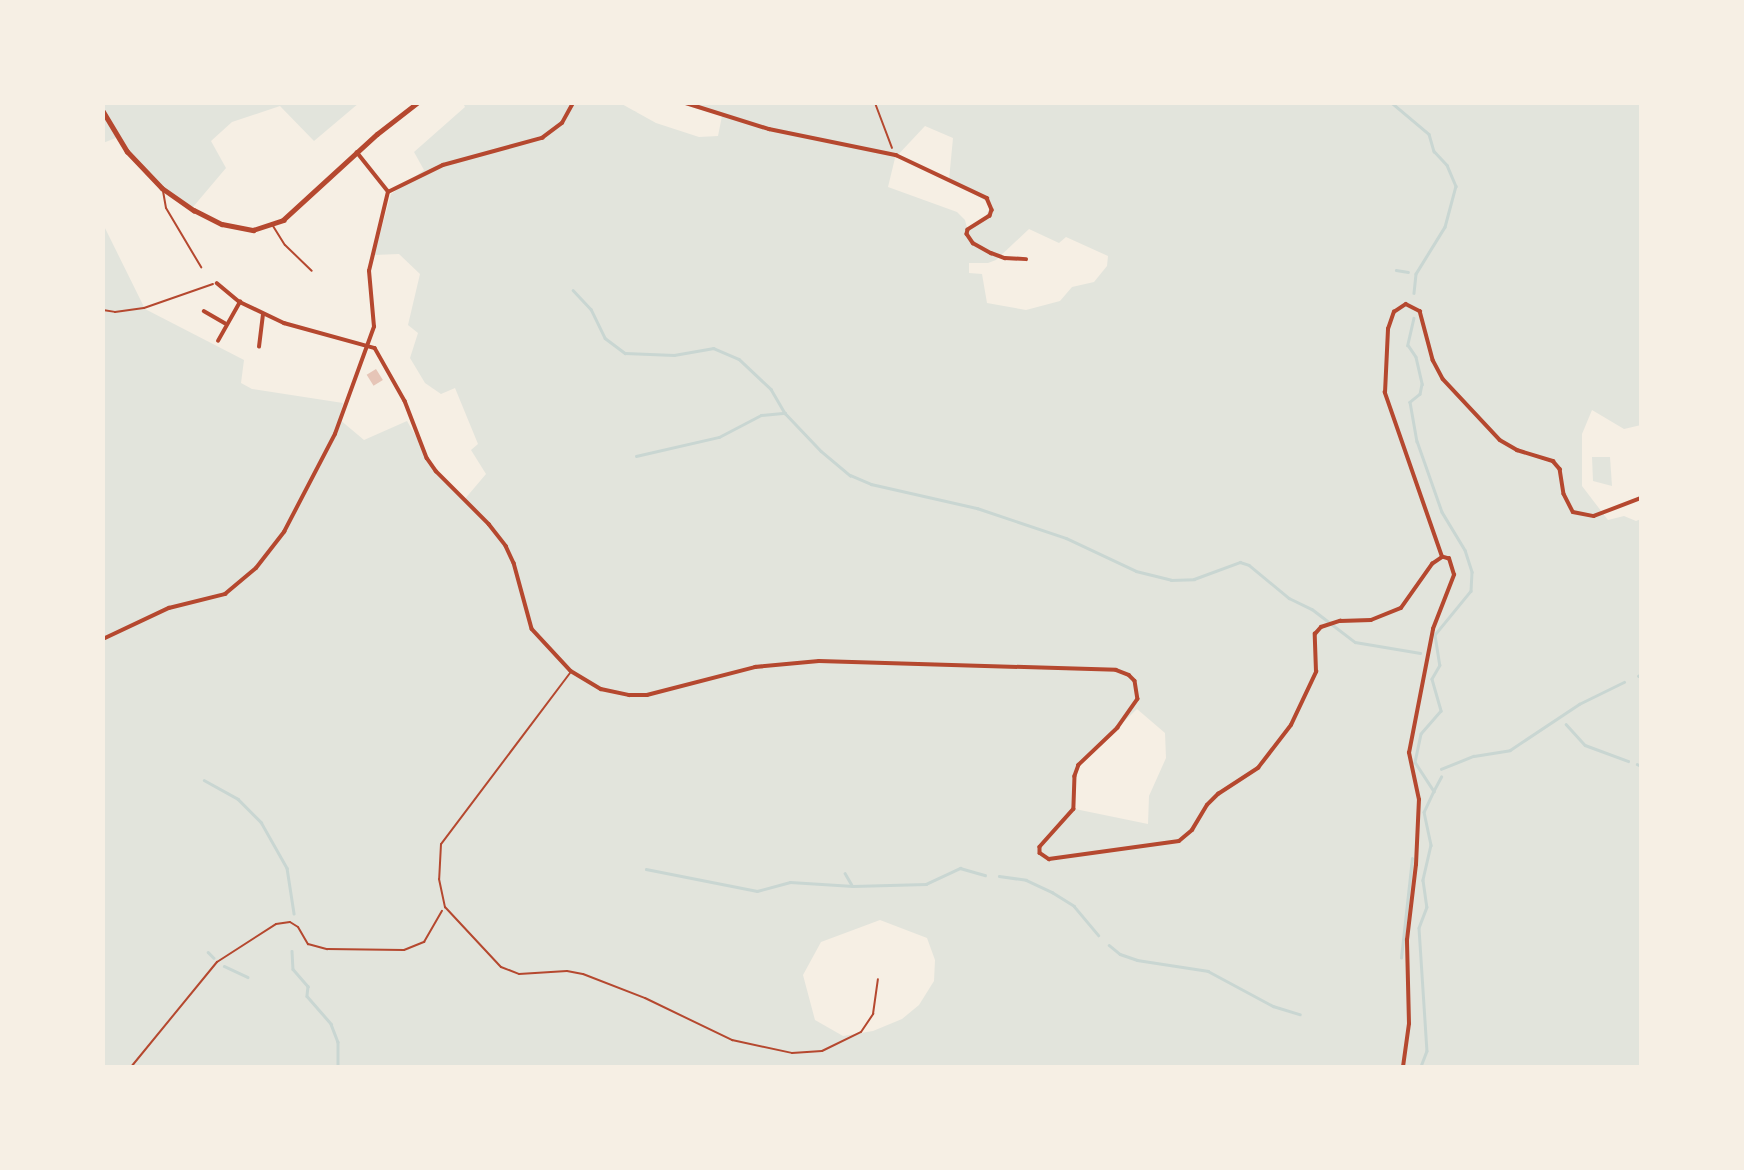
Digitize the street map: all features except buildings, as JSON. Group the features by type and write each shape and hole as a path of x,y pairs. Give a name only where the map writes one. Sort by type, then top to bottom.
{"street":[{"path":"103,111 127,151 162,188 194,210 222,224 253,230 273,226 295,211 357,153 417,103"},
{"path":"103,639 169,608 225,594 238,586 272,550 335,434 374,327 370,255 388,192 443,165 542,138 562,123 573,103"},
{"path":"686,103 769,129 896,155 987,198 992,210 990,216 968,230 967,234 973,243 998,256 1026,259"},
{"path":"357,153 388,192"},
{"path":"217,283 240,302 263,314 298,327 367,345 382,357 398,386 427,458 506,546 532,629 570,671 601,689 629,695 647,695 755,667 819,660 914,666 1116,670 1129,675 1135,681 1138,699 1118,728 1079,765 1075,775 1074,809 1056,833 1040,847 1042,857 1049,859 1179,841 1192,830 1207,805 1258,768 1284,734 1316,673 1315,634 1329,623 1371,620 1401,608 1433,564 1442,556"},
{"path":"218,341 225,323 240,302"},
{"path":"1403,1067 1409,1024 1407,940 1416,865 1419,800 1409,753 1433,629 1454,575 1449,559 1442,556 1385,393 1388,329 1394,312 1406,304 1420,311 1433,360 1443,379 1500,440 1517,450 1553,461 1560,468 1564,494 1573,512 1594,516 1641,498"},
{"path":"204,311 225,323"},
{"path":"259,347 263,314"}],"lane":[{"path":"162,188 166,208 201,267"},
{"path":"273,226 285,245 312,271"},
{"path":"570,671 441,844 439,879 445,907 508,971 583,974 645,998 732,1040 792,1053 822,1051 861,1032 873,1014 878,979"}],"path":[{"path":"875,103 896,155"},
{"path":"103,310 116,312 144,308 217,283"},
{"path":"131,1067 217,962 276,925 290,922 298,927 308,944 327,949 404,950 424,942 445,907"}],"shaded area":[{"path":"103,103 359,103 314,141 280,106 232,122 211,141 226,168 193,207 181,202 146,172 118,137 103,143"},
{"path":"463,103 620,103 656,123 699,137 718,136 722,116 678,103 1641,103 1641,425 1624,429 1592,410 1582,434 1582,486 1608,520 1624,516 1636,521 1641,519 1641,1067 103,1067 103,224 145,309 244,360 241,383 252,389 343,403 339,419 364,440 407,421 436,471 464,500 486,474 471,450 478,444 455,388 441,394 425,383 410,358 418,333 408,325 420,274 399,254 374,255 391,194 424,170 414,152 465,107","holes":["925,126 953,138 949,180 986,201 990,207 985,218 967,228 965,220 957,212 888,187 895,158","1029,229 1059,243 1066,237 1108,256 1107,266 1094,282 1072,287 1060,301 1026,310 987,303 982,274 969,273 969,263 996,260","1137,709 1165,733 1166,758 1149,796 1148,824 1075,809 1074,789 1079,765","880,920 927,938 935,960 934,981 919,1005 902,1019 873,1031 843,1036 815,1020 803,975 821,942"]},
{"path":"1592,457 1610,457 1612,486 1593,481"}],"waterway":[{"path":"1392,103 1429,134 1434,151 1447,165 1456,186 1445,227 1416,274 1414,293"},
{"path":"1396,270 1408,272"},
{"path":"573,290 591,309 605,338 625,353 674,355 713,348 739,359 771,389 785,413 821,451 850,475 871,484 977,508 1066,538 1136,571 1171,580 1194,579 1240,562 1249,565 1289,598 1312,609 1355,642 1420,653"},
{"path":"1414,318 1408,345 1416,357 1422,384 1420,394 1410,402 1417,441 1442,512 1465,550 1472,572 1471,591 1435,635 1440,665 1432,679 1441,711 1421,734 1415,762 1434,791 1424,812 1431,845 1423,880 1427,907 1419,928 1427,1051 1421,1067"},
{"path":"636,456 719,437 761,415 785,413"},
{"path":"1441,769 1474,756 1510,750 1579,704 1624,682"},
{"path":"1566,724 1585,745 1628,761"},
{"path":"1637,764 1641,766"},
{"path":"1434,790 1441,777"},
{"path":"204,780 238,799 261,822 287,868 294,913"},
{"path":"1401,958 1412,859"},
{"path":"646,869 757,891 790,882 853,886 926,884 960,868 985,875"},
{"path":"845,873 852,885"},
{"path":"999,876 1026,880 1052,892 1074,906 1098,935"},
{"path":"1109,945 1120,954 1137,960 1208,971 1273,1006 1300,1014"},
{"path":"292,951 293,969 308,986 307,996 331,1024 338,1042 338,1067"},
{"path":"208,952 214,958"},
{"path":"224,966 248,977"}]}
